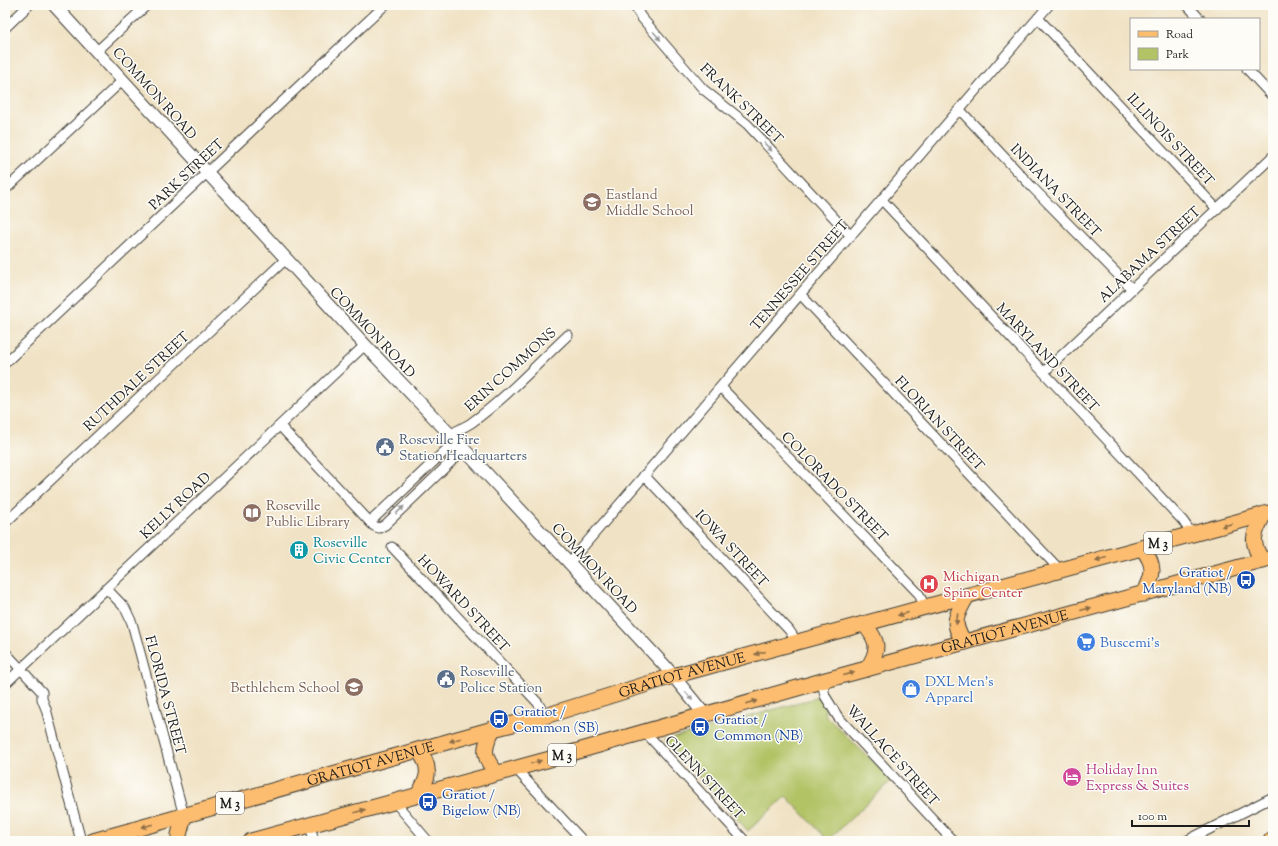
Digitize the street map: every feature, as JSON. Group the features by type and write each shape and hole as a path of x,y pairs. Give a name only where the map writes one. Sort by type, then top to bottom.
{"main road":[{"name":"GRATIOT AVENUE","path":"93,841 123,837 184,816 545,716 673,676 1269,513"},
{"path":"1268,560 1256,551 1254,539 1258,525 1269,513"},
{"path":"1142,548 1151,562 1153,569 1149,584 1144,594"},
{"name":"GRATIOT AVENUE","path":"251,841 645,732 822,681 1268,560"},
{"path":"966,642 958,633 956,622 959,609 967,596"},
{"path":"864,624 871,632 877,645 873,661 867,669"},
{"path":"493,730 488,739 485,754 487,760 497,773"},
{"path":"418,750 427,763 428,770 424,785 418,795"},
{"path":"179,841 178,835 184,816"}],"street":[{"path":"5,28 30,5"},
{"name":"COMMON ROAD","path":"54,5 365,346 461,446 665,666 705,715"},
{"path":"97,51 147,5"},
{"name":"PARK STREET","path":"5,363 385,5"},
{"name":"FRANK STREET","path":"634,5 641,17 703,89 747,124 850,236"},
{"name":"TENNESSEE STREET","path":"569,563 1049,5"},
{"path":"1187,5 1199,18"},
{"name":"ILLINOIS STREET","path":"1038,18 1217,209"},
{"path":"1248,70 1273,96"},
{"path":"5,190 123,80"},
{"name":"INDIANA STREET","path":"960,110 1033,188 1132,289"},
{"name":"ALABAMA STREET","path":"1044,372 1273,156"},
{"name":"MARYLAND STREET","path":"882,200 1178,516 1192,534"},
{"name":"RUTHDALE STREET","path":"5,523 286,259"},
{"name":"FLORIAN STREET","path":"800,295 1060,570"},
{"name":"ERIN COMMONS","path":"450,435 462,427 470,424 492,406 568,335"},
{"name":"KELLY ROAD","path":"5,684 365,346"},
{"name":"COLORADO STREET","path":"721,387 919,594 925,608"},
{"path":"280,426 370,522 448,448 461,446"},
{"name":"IOWA STREET","path":"644,475 789,630 797,642"},
{"name":"HOWARD STREET","path":"392,547 538,703 545,716"},
{"name":"FLORIDA STREET","path":"106,589 125,608 132,623 184,816"},
{"path":"5,652 42,692 42,699 46,709 81,841"},
{"name":"WALLACE STREET","path":"822,681 825,696 838,717 953,841"},
{"name":"GLENN STREET","path":"645,732 745,841"},
{"path":"515,768 583,841"},
{"path":"1186,841 1273,797"},
{"path":"394,801 428,841"},
{"path":"310,825 314,841"}],"green space":[{"path":"822,696 826,716 892,780 828,840 786,796 748,831 665,740"}],"place":[{"name":"Eastland Middle School","path":"592,202"},
{"name":"Roseville Fire Station Headquarters","path":"385,447"},
{"name":"Roseville Public Library","path":"252,513"},
{"name":"Roseville Civic Center","path":"299,550"},
{"name":"Gratiot / Maryland (NB)","path":"1246,580"},
{"name":"Michigan Spine Center","path":"929,584"},
{"name":"Buscemi's","path":"1086,642"},
{"name":"Roseville Police Station","path":"446,679"},
{"name":"Bethlehem School","path":"354,687"},
{"name":"DXL Men's Apparel","path":"911,689"},
{"name":"Gratiot / Common (SB)","path":"499,719"},
{"name":"Gratiot / Common (NB)","path":"700,727"},
{"name":"Holiday Inn Express & Suites","path":"1072,777"},
{"name":"Gratiot / Bigelow (NB)","path":"428,802"}]}
